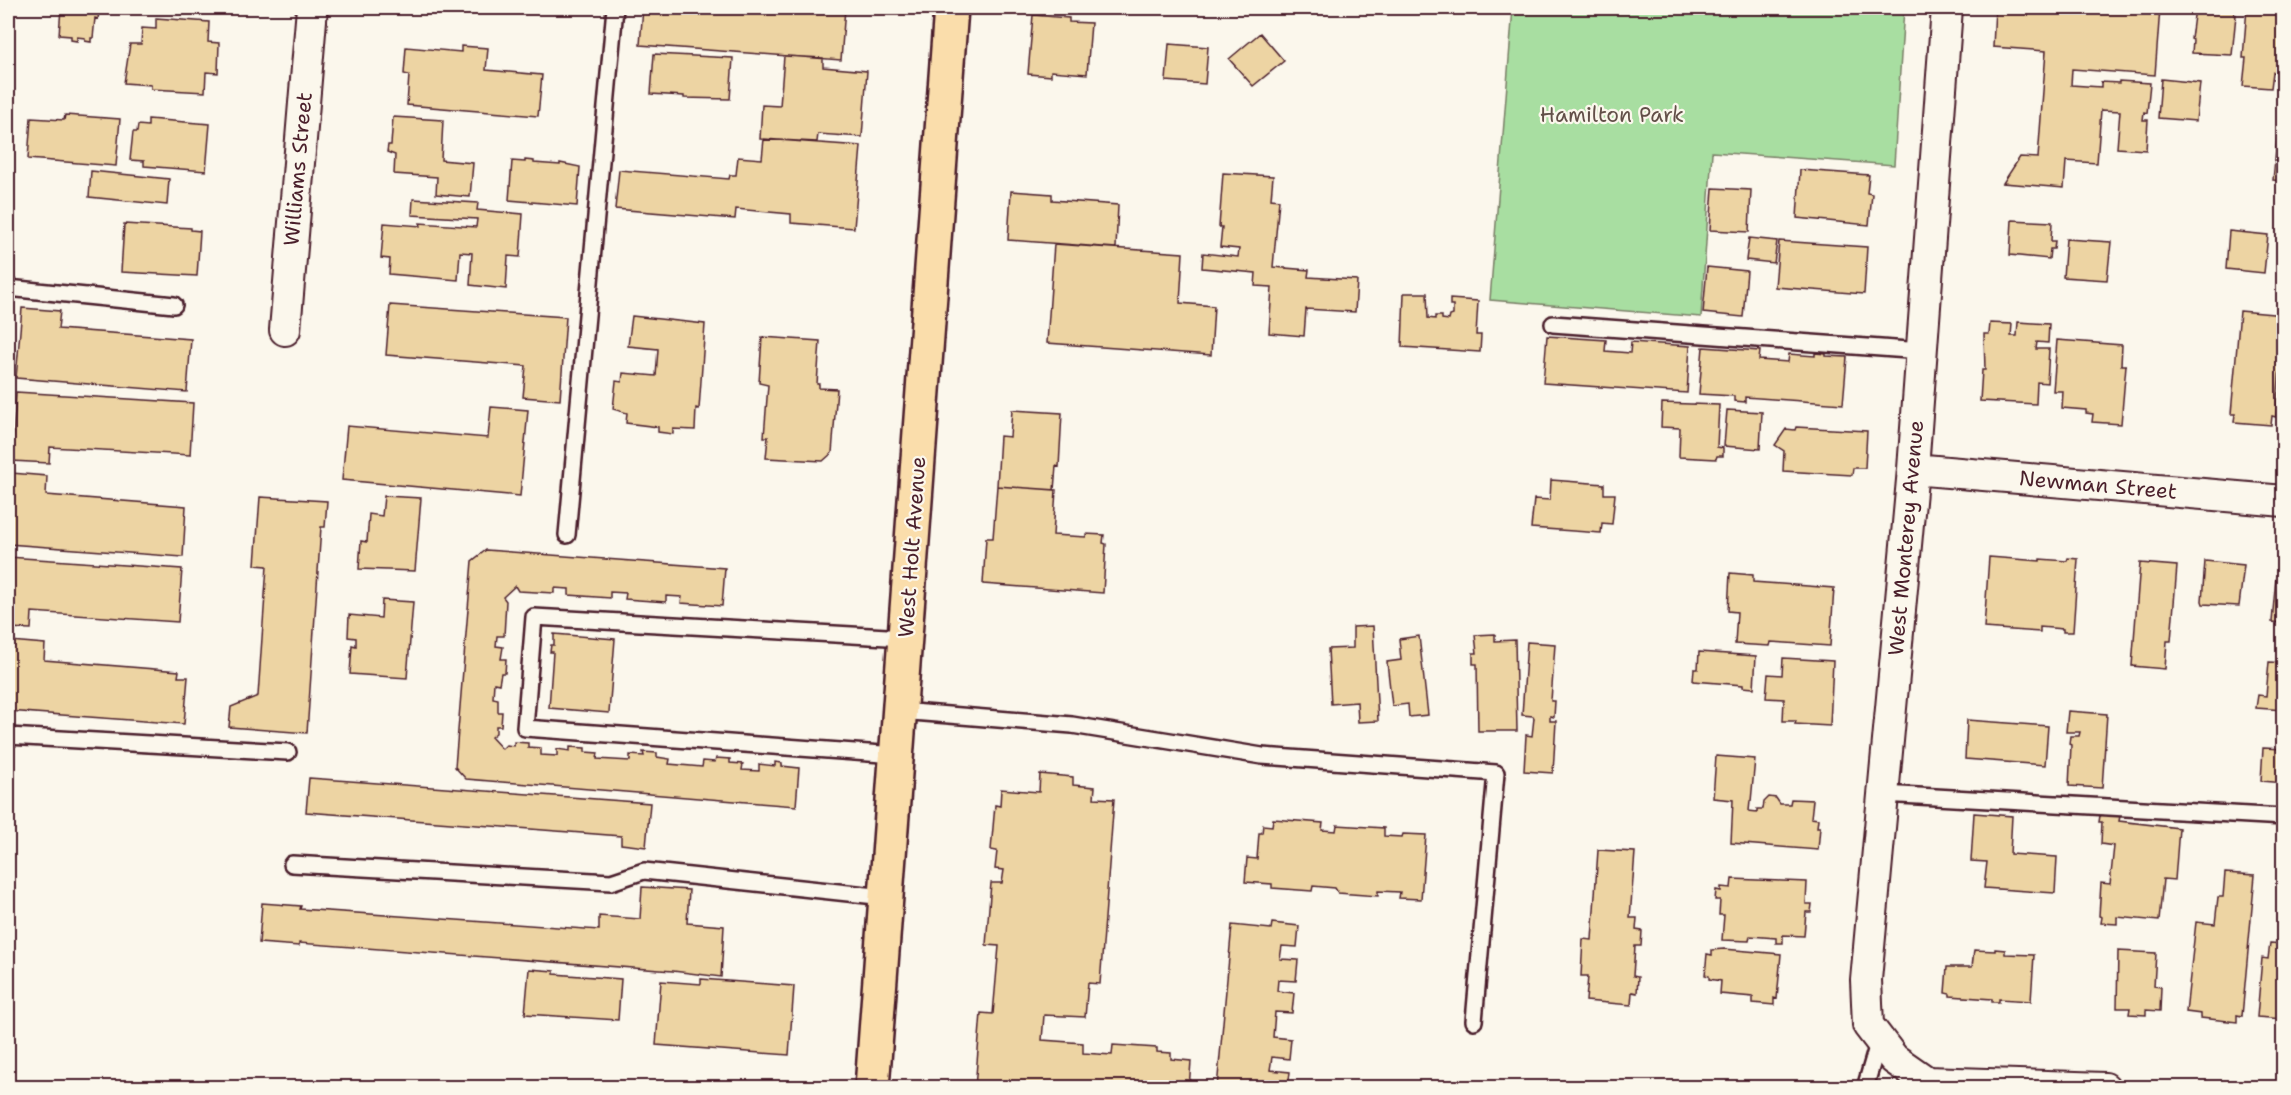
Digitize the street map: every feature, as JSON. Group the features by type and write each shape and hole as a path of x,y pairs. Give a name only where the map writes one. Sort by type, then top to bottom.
{"main road":[{"name":"West Holt Avenue","path":"872,1088 951,8"}],"street":[{"name":"Williams Street","path":"285,330 312,8"},
{"name":"West Monterey Avenue","path":"1887,1049 1868,1025 1866,980 1913,470 1947,8"},
{"name":"Newman Street","path":"1913,470 2283,501"},
{"path":"1887,1049 1927,1082 2105,1088"}],"lane":[{"path":"567,535 615,8"},
{"path":"8,288 174,305"},
{"path":"1553,324 1922,351"},
{"path":"896,755 525,728 534,616 905,638"},
{"path":"900,711 1072,724 1262,756 1496,773 1474,1021"},
{"path":"8,736 288,752"},
{"path":"1883,794 2283,817"},
{"path":"292,864 611,882 644,872 885,897"},
{"path":"1865,1088 1887,1049"}],"green space":[{"name":"Hamilton Park","path":"1513,8 1904,8 1894,165 1712,152 1701,317 1490,300"}],"building":[{"path":"61,8 95,8 94,11 99,11 98,19 95,18 91,42 85,41 85,38 77,37 77,41 71,40 71,36 59,35"},
{"path":"171,8 204,8 204,11"},
{"path":"643,8 845,8 841,60 640,45"},
{"path":"1995,8 2160,8 2155,75 2072,69 2071,85 2101,87 2101,82 2119,83 2119,81 2150,83 2147,113 2144,112 2143,120 2148,120 2146,150 2117,148 2120,111 2101,110 2097,163 2066,161 2064,188 2003,183 2020,157 2038,158 2046,51 1993,47"},
{"path":"2195,8 2235,8 2232,55 2192,53 2193,40 2191,39"},
{"path":"2247,8 2284,8 2284,73 2273,72 2271,88 2243,86"},
{"path":"1033,15 1069,18 1069,22 1091,23 1087,74 1051,71 1051,76 1028,74"},
{"path":"156,18 209,22 208,42 219,43 218,73 206,72 205,92 151,89 151,85 124,83 130,44 141,44 142,28 156,29"},
{"path":"1260,33 1284,61 1253,86 1229,59"},
{"path":"1169,44 1208,47 1205,84 1166,81"},
{"path":"461,46 488,48 486,70 542,75 538,116 407,105 409,75 404,74 406,47 461,52"},
{"path":"654,54 733,58 730,99 684,98 684,96 651,94"},
{"path":"784,56 823,58 823,67 867,71 862,137 818,134 817,142 760,139 762,105 780,106"},
{"path":"2161,79 2200,83 2196,121 2158,118"},
{"path":"65,115 120,119 116,166 28,159 31,118 64,120"},
{"path":"393,117 443,120 441,160 473,163 470,197 436,194 437,177 394,174 395,155 387,152 388,145 391,145"},
{"path":"148,119 210,124 206,171 144,166 144,161 130,160 133,132 137,132 138,125 148,126"},
{"path":"764,139 861,146 854,228 791,223 791,214 736,209 735,219 615,209 619,170 729,179 730,175 736,175 738,157 762,159"},
{"path":"2277,139 2284,140 2284,181 2273,180"},
{"path":"525,160 534,161 534,163 560,165 560,163 580,167 577,206 509,200 512,161 525,162"},
{"path":"1800,170 1869,175 1867,193 1872,194 1869,225 1797,218"},
{"path":"91,171 169,179 167,205 89,197"},
{"path":"1223,173 1273,176 1271,199 1279,200 1273,267 1309,270 1308,277 1357,280 1355,312 1306,309 1304,336 1269,333 1272,287 1255,286 1256,273 1202,268 1203,253 1238,257 1239,249 1220,247 1222,227 1219,227"},
{"path":"1713,188 1751,190 1749,232 1710,230"},
{"path":"1011,191 1052,194 1052,200 1118,205 1116,248 1008,240"},
{"path":"413,199 478,203 477,210 523,214 520,257 508,256 506,289 470,285 472,253 460,252 458,280 389,274 390,259 381,258 384,223 476,227 477,219 412,215"},
{"path":"2012,220 2052,222 2051,241 2055,241 2054,249 2050,249 2049,259 2010,255"},
{"path":"124,224 191,228 191,230 200,231 197,276 121,272"},
{"path":"2229,231 2268,235 2264,273 2226,269"},
{"path":"1749,238 1777,241 1774,263 1746,260"},
{"path":"2066,239 2111,242 2107,280 2063,277"},
{"path":"1779,241 1867,247 1864,294 1775,287"},
{"path":"1054,244 1183,253 1180,303 1214,306 1211,355 1047,343"},
{"path":"1707,267 1747,271 1743,317 1703,313"},
{"path":"1404,293 1427,293 1428,318 1435,319 1435,316 1442,316 1442,319 1449,320 1453,315 1453,305 1450,305 1450,299 1478,301 1476,335 1481,335 1480,352 1402,347"},
{"path":"390,305 566,317 560,400 523,397 526,366 386,355"},
{"path":"22,308 60,311 58,329 191,339 187,392 16,378"},
{"path":"2240,311 2284,315 2276,417 2272,416 2271,425 2234,422 2235,414 2231,414"},
{"path":"632,316 705,324 699,409 696,408 695,430 673,429 673,434 658,432 658,427 626,423 627,413 613,409 616,381 622,382 623,373 656,376 658,349 628,346"},
{"path":"2018,322 2049,324 2048,343 2037,342 2036,349 2049,349 2047,383 2037,382 2036,404 1980,401 1982,370 1985,370 1984,334 1989,334 1990,323 2012,324 2011,336 2017,336"},
{"path":"1547,336 1606,340 1605,351 1630,353 1631,342 1690,346 1687,393 1543,383"},
{"path":"762,337 820,341 817,384 819,388 837,389 832,453 823,461 766,458 768,437 764,437 768,385 759,383"},
{"path":"2057,340 2122,345 2121,365 2126,365 2121,424 2092,422 2093,414 2086,413 2086,410 2062,408 2063,391 2053,391"},
{"path":"1703,347 1760,351 1759,360 1788,362 1789,354 1815,356 1815,353 1847,357 1843,404 1745,397 1745,402 1734,401 1734,396 1699,394"},
{"path":"16,392 193,403 190,455 50,447 49,463 12,461"},
{"path":"1662,403 1719,405 1717,447 1723,448 1723,456 1717,456 1716,459 1679,457 1680,428 1661,427"},
{"path":"491,407 528,410 520,496 342,480 347,426 488,438"},
{"path":"1012,410 1062,413 1059,467 1056,466 1054,490 997,486 1000,436 1010,437"},
{"path":"1727,410 1762,412 1760,449 1724,446"},
{"path":"1796,427 1867,431 1865,468 1853,468 1852,475 1783,471 1784,451 1775,445 1786,429 1795,430"},
{"path":"11,473 47,476 46,495 186,506 183,557 8,544"},
{"path":"1551,480 1604,484 1604,494 1615,494 1612,524 1602,523 1601,533 1531,528 1534,499 1550,500"},
{"path":"997,486 1056,490 1053,535 1086,537 1086,534 1104,535 1103,543 1106,544 1103,593 983,584 986,538 993,538"},
{"path":"384,496 421,498 415,571 359,569 361,541 367,542 369,514 382,516"},
{"path":"260,497 327,501 325,527 321,527 307,733 229,727 231,707 258,696 267,566 255,565"},
{"path":"486,550 725,568 722,606 681,603 682,597 666,596 666,602 625,599 626,593 610,592 610,598 569,595 569,589 554,588 554,593 518,591 515,586 503,597 506,601 504,636 497,636 496,646 503,647 501,659 506,659 505,673 501,673 499,684 494,683 493,698 498,699 498,712 502,712 501,726 496,726 496,733 491,737 502,749 506,745 514,746 514,742 528,743 528,747 541,748 541,755 557,756 557,749 570,751 570,747 585,748 585,752 598,753 597,759 630,761 630,755 644,756 643,752 657,753 657,757 670,759 669,764 702,767 703,761 715,762 716,758 730,759 730,763 743,764 742,770 759,771 759,764 775,766 775,762 782,763 782,766 799,768 796,806 466,779 455,767 472,561"},
{"path":"8,557 182,569 178,622 32,612 31,629 8,628"},
{"path":"1989,557 2040,561 2040,559 2067,561 2068,558 2078,559 2073,632 2040,627 2040,632 1984,628"},
{"path":"2205,561 2244,565 2239,606 2203,604"},
{"path":"2140,563 2177,566 2171,641 2167,641 2165,669 2132,666"},
{"path":"1730,573 1753,575 1753,582 1834,588 1830,646 1771,642 1770,646 1735,644 1737,612 1728,611"},
{"path":"2276,578 2284,578 2284,627 2280,627 2281,623 2272,622"},
{"path":"382,600 413,602 407,678 350,674 352,645 356,646 356,638 348,637 349,615 381,618"},
{"path":"1373,626 1378,721 1358,722 1357,702 1331,704 1328,649 1353,648 1353,627"},
{"path":"554,634 615,639 609,713 549,708 553,652 550,652 551,645 554,645"},
{"path":"1495,634 1495,641 1515,640 1517,731 1478,731 1477,664 1473,664 1473,653 1477,653 1475,635"},
{"path":"1419,636 1428,715 1409,717 1408,704 1392,706 1387,662 1401,660 1399,639"},
{"path":"10,641 45,644 44,660 179,671 178,677 188,677 184,724 8,711"},
{"path":"1527,642 1555,644 1551,701 1555,701 1554,717 1550,716 1550,721 1556,721 1553,773 1524,771 1526,735 1532,736 1534,718 1522,715"},
{"path":"1699,652 1756,656 1754,688 1693,681 1694,669 1698,669"},
{"path":"1783,658 1833,661 1830,726 1783,721 1784,699 1766,698 1768,674 1782,675"},
{"path":"2269,662 2284,663 2284,710 2256,708 2258,695 2266,696"},
{"path":"2068,711 2107,714 2102,788 2069,786 2070,736 2079,736 2080,732 2066,732"},
{"path":"1967,720 2048,726 2045,765 1965,759"},
{"path":"2263,748 2284,749 2284,783 2261,781"},
{"path":"1716,756 1755,759 1749,811 1757,812 1757,809 1763,809 1764,802 1769,797 1776,798 1780,804 1790,804 1791,799 1813,800 1811,818 1818,819 1817,827 1820,827 1818,850 1731,843 1733,800 1713,798"},
{"path":"1040,774 1073,777 1073,785 1095,787 1094,798 1114,799 1100,984 1088,983 1085,1017 1044,1015 1042,1040 1083,1043 1083,1053 1112,1055 1113,1045 1157,1048 1157,1052 1171,1053 1171,1059 1191,1061 1189,1088 975,1088 981,1013 993,1014 999,946 986,945 991,883 1002,883 1004,870 995,869 997,851 991,850 995,805 1000,806 1001,789 1039,792"},
{"path":"309,778 650,803 646,847 621,844 621,836 306,812"},
{"path":"2101,809 2121,811 2119,821 2179,828 2175,880 2163,879 2159,921 2117,917 2117,924 2101,923 2102,917 2099,916 2101,883 2110,884 2114,846 2101,844 2102,822 2099,822"},
{"path":"1974,813 2012,816 2010,854 2057,857 2055,893 1984,888 1987,862 1971,861"},
{"path":"1273,819 1323,823 1322,830 1336,831 1337,825 1384,828 1384,836 1426,835 1421,899 1399,898 1400,892 1378,891 1378,896 1338,893 1335,888 1313,886 1312,891 1272,888 1272,884 1245,882 1247,858 1257,859 1259,833 1262,833 1263,825 1272,826"},
{"path":"1598,850 1635,852 1630,918 1637,918 1636,930 1642,931 1641,946 1635,946 1633,976 1638,977 1637,993 1632,992 1631,1005 1586,1001 1588,976 1581,976 1583,939 1592,940"},
{"path":"2225,873 2255,875 2242,1016 2237,1015 2237,1022 2201,1018 2201,1014 2186,1012 2196,922 2215,924 2218,897 2223,897"},
{"path":"1732,879 1807,882 1806,904 1812,904 1811,912 1806,912 1804,936 1783,935 1783,943 1776,943 1776,938 1750,936 1749,941 1722,940 1724,915 1719,915 1720,900 1715,900 1716,890 1721,891 1721,887 1731,888"},
{"path":"642,887 689,890 687,923 724,926 721,977 673,971 299,943 299,946 259,943 262,903 301,906 300,909 599,930 599,916 640,919"},
{"path":"1272,923 1299,926 1297,947 1282,946 1280,959 1298,960 1296,981 1278,980 1277,991 1294,993 1292,1013 1275,1012 1273,1037 1291,1039 1289,1059 1272,1057 1270,1070 1290,1072 1288,1088 1217,1088 1232,925 1271,929"},
{"path":"2270,943 2284,944 2284,1019 2257,1017 2262,958 2268,959"},
{"path":"1995,949 2005,950 2005,954 2034,955 2031,1001 1999,999 1999,1002 1992,1002 1992,999 1950,996 1945,993 1947,967 1972,967 1974,950 1995,951"},
{"path":"1712,950 1781,954 1777,999 1774,998 1774,1005 1753,1003 1753,997 1720,994 1721,981 1709,979 1709,976 1705,975 1707,954 1712,955"},
{"path":"2118,951 2156,953 2154,986 2161,987 2160,1011 2146,1010 2146,1015 2129,1014 2130,1008 2117,1008"},
{"path":"529,969 554,971 554,974 621,979 618,1020 525,1014"},
{"path":"701,979 794,986 789,1055 656,1045 661,981 701,984"}]}
